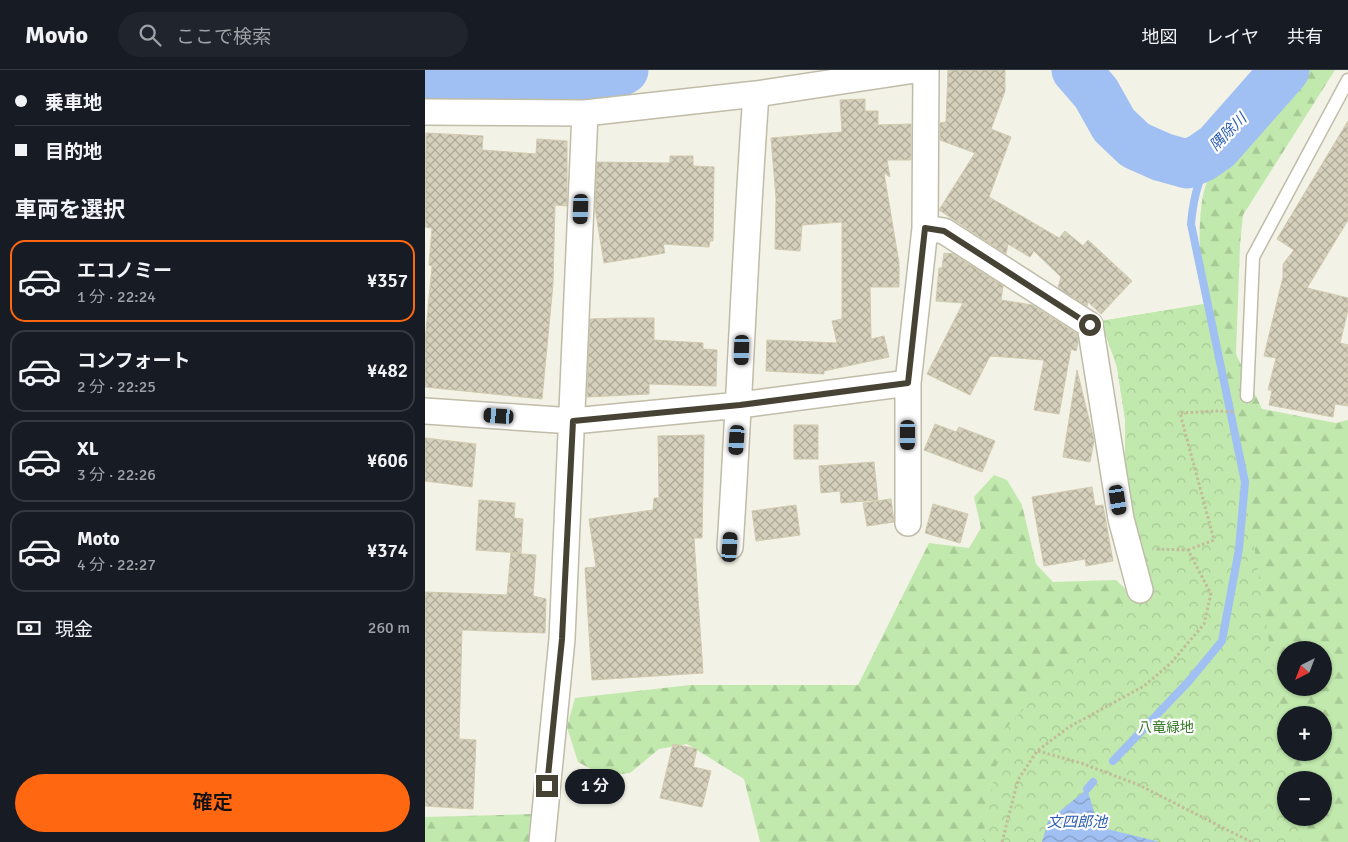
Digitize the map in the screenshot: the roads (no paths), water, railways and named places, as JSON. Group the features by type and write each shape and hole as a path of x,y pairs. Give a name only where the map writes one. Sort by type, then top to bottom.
{"street":[{"path":"425,112 585,113 756,94 915,70"},
{"path":"908,523 908,383 925,228 926,70"},
{"path":"730,547 740,405 748,202 756,94"},
{"path":"542,842 562,639 585,113"},
{"path":"925,228 944,231 1090,325 1121,519 1140,590"},
{"path":"425,411 573,421 740,405 908,383"}],"lane":[{"path":"1247,396 1253,257 1348,80"}],"water":[{"name":"文四郎池","path":"1087,789 1099,827 1160,842 1042,842 1048,821"}],"waterway":[{"name":"隅除川","path":"425,84 517,81 587,89 624,70"},
{"name":"隅除川","path":"1076,70 1096,93 1114,125 1135,145 1162,157 1187,164 1201,158 1217,147 1285,70"},
{"path":"1113,761 1189,681 1222,641 1239,549 1245,482 1191,224 1199,184 1206,166 1217,147"},
{"path":"1087,789 1093,782"}],"park label":[{"name":"八竜緑地","path":"1166,727"}]}
